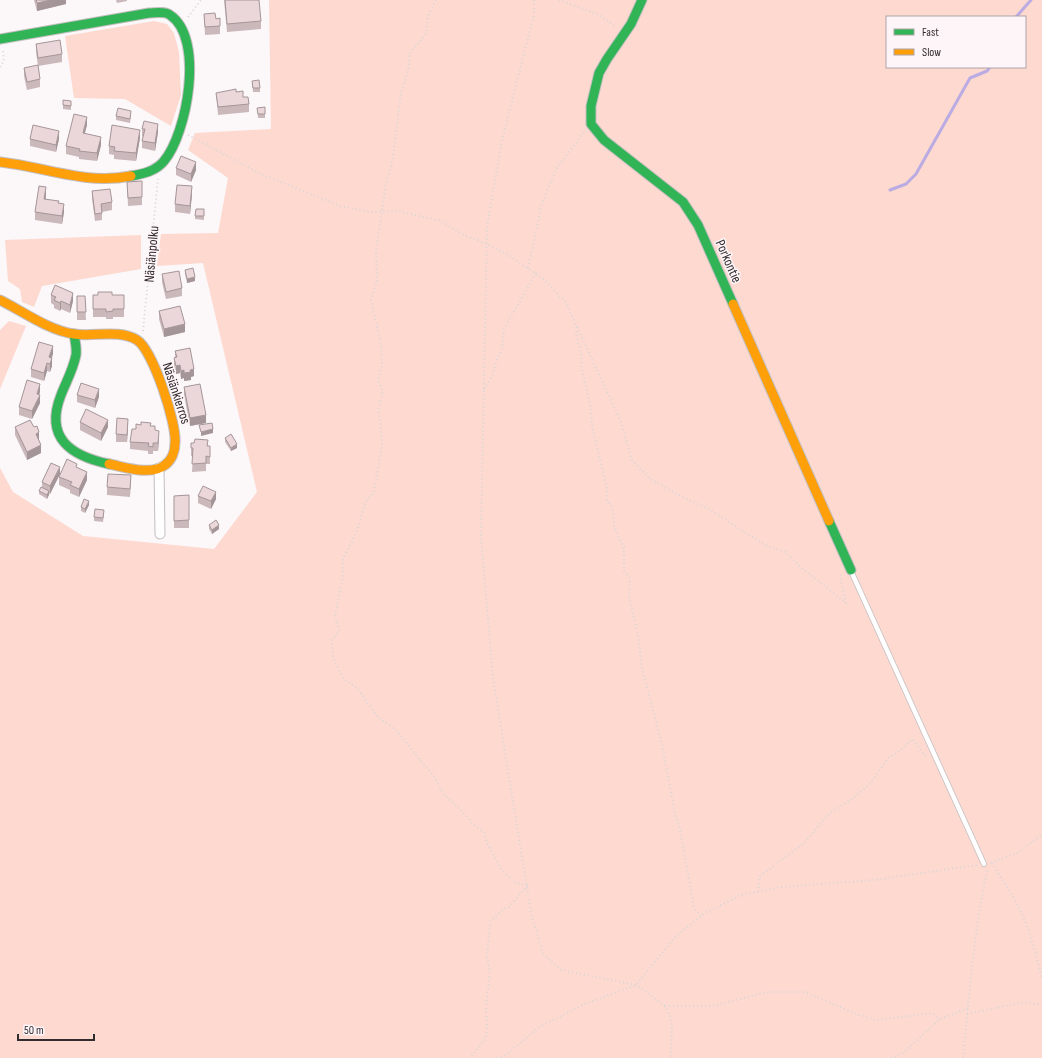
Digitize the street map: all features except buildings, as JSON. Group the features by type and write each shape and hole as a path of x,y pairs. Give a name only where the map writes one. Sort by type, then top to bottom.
{"street":[{"path":"590,123 592,101 599,74 604,64 636,17 642,0"},
{"path":"0,39 149,13 170,15 180,25 186,42 190,81 189,96 179,130 169,154 159,165 139,174 93,179 64,176 22,164 0,162"},
{"name":"Porkontie","path":"590,123 596,132 614,148 678,197 690,211 698,225 851,570"},
{"path":"0,300 58,328 74,334 125,336 140,342"},
{"path":"74,334 76,357 55,414 56,426 60,438 71,449 92,460 142,469 159,468 160,534"},
{"name":"Näsiänkierros","path":"140,342 151,358 176,436 172,457 159,468"}],"lane":[{"path":"851,570 987,863"}],"path":[{"path":"180,25 201,0"},
{"path":"436,0 428,16 426,34 408,54 409,67 402,93 393,159 382,212 376,250 378,280 371,300 381,345 382,366 378,382 383,391 378,411 382,445 374,492 365,503 357,531 343,559 343,577 335,616 339,631 332,640 332,658 343,678 358,689 377,716 397,731 424,766 434,776 444,795 460,809 475,826 484,832 487,843 501,869 514,882 527,886"},
{"path":"534,0 534,15 502,140 487,227 481,537 492,670 531,913 543,954 561,970 636,985 665,1006 672,1021 671,1058"},
{"path":"559,0 599,15 613,24 624,34"},
{"path":"528,268 542,203 557,168 590,123"},
{"path":"179,130 216,151 289,186 340,206 370,212 397,210 438,220 464,235 487,244 528,268 546,280 566,303 621,422 632,460 649,478 680,496 706,508 765,545 784,552 846,603 840,581 840,569"},
{"name":"Näsiänpolku","path":"140,342 144,326 159,165"},
{"path":"484,389 493,375 497,359 502,350 504,329 536,274"},
{"path":"577,326 576,337 581,352 582,371 591,407 592,426 607,489 607,500 613,508 614,527 624,548 624,570 630,578 629,597 638,634 642,668 662,744 676,818 680,829 694,908 701,916"},
{"path":"758,892 760,876 804,843 830,812 852,799 869,785 888,758 900,751 912,739 930,762"},
{"path":"497,1058 506,1055 538,1028 582,1005 636,985 675,937 701,916 742,895 780,887 874,880 992,863 1017,853 1042,834"},
{"path":"963,1058 979,908 987,863"},
{"path":"992,863 1014,898 1037,955 1042,978"},
{"path":"470,1058 486,1038 486,1007 490,972 487,957 490,922 503,909 509,907 527,886"},
{"path":"665,1006 713,1006 767,992 805,992 859,1015 878,1020 932,1013 940,1019"},
{"path":"967,1014 1025,1002 1042,1005"},
{"path":"891,1058 903,1053 940,1019 968,1008"}],"shaded area":[{"path":"269,0 1042,0 1042,1058 0,1058 0,468 13,492 83,536 214,549 257,492 203,263 157,266 161,234 218,233 228,178 188,150 195,133 271,129"},
{"path":"154,21 167,24 174,33 179,52 181,95 171,126 125,99 74,98 65,36"},
{"path":"141,235 141,269 42,286 34,307 22,302 20,289 8,281 5,240"},
{"path":"9,321 26,326 0,389 0,330"}],"waterway":[{"path":"1017,16 1031,0"},
{"path":"890,190 906,184 916,174 970,78 987,71 989,68"}],"traffic: fast":[{"path":"642,0 631,24 599,73 591,106 591,124 604,140 683,202 698,225 733,304"},
{"path":"0,39 149,13 163,13 170,15 181,27 187,44 190,64 189,86 180,130 172,148 161,164 153,170 131,176"},
{"path":"74,334 76,347 75,360 61,395 57,410 56,423 59,434 64,443 73,450 95,461 109,464"},
{"path":"829,521 851,570"}],"traffic: slow":[{"path":"0,162 81,177 114,178 131,176"},
{"path":"0,300 45,325 64,332 82,335 122,335 137,340 143,347 157,372 163,388 175,434 174,452 165,465 153,470 130,469 109,464"},
{"path":"733,304 829,521"}]}
